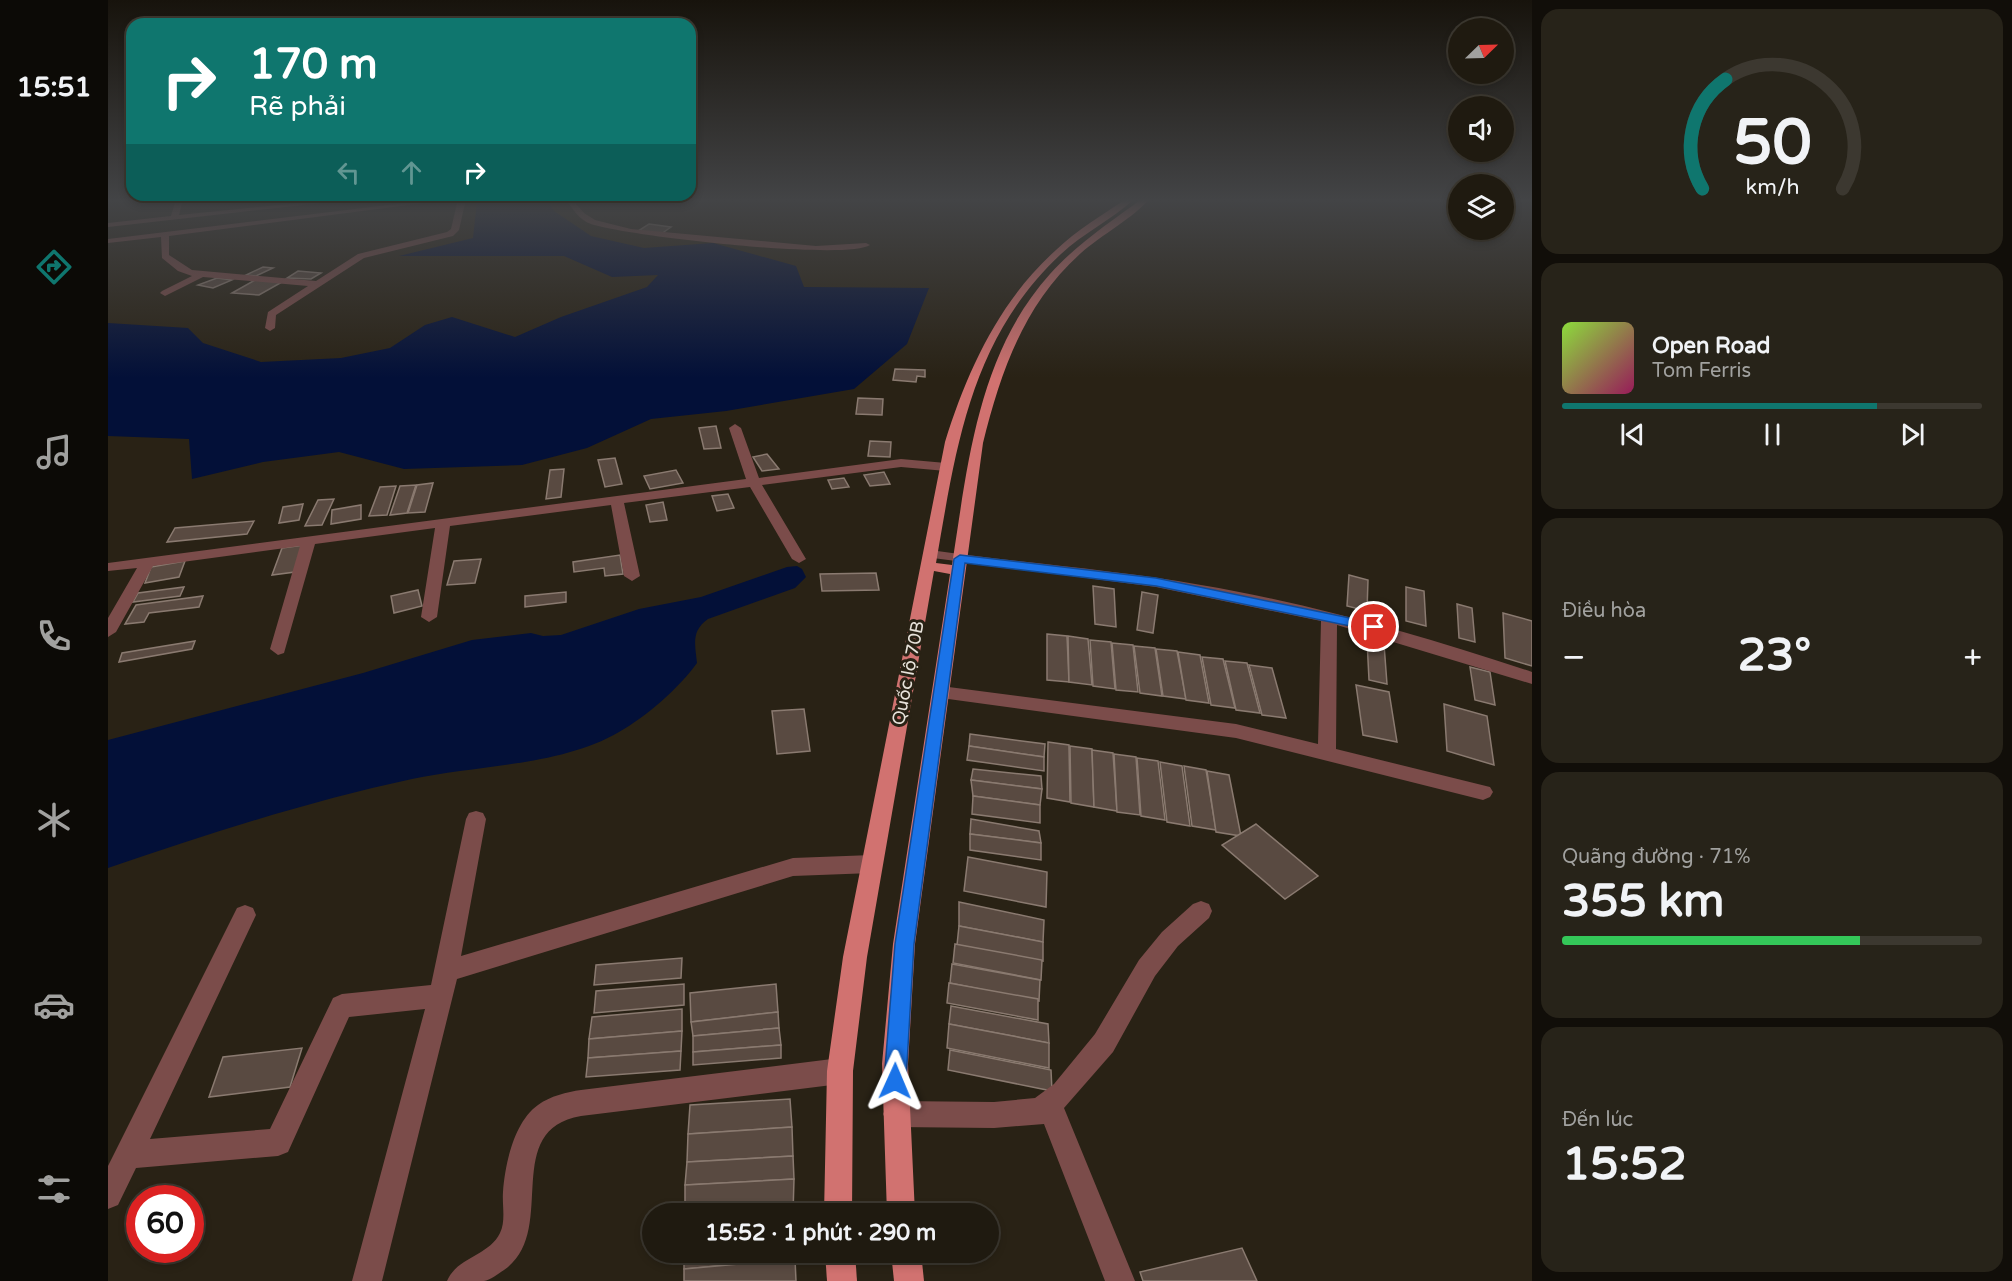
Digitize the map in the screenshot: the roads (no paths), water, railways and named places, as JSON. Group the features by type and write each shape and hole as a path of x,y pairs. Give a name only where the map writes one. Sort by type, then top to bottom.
{"main road":[{"name":"Quốc lộ 70B","path":"838,1203 840,1071 855,957 946,467 963,400 991,338 1026,285 1051,259"},
{"name":"Quốc lộ 70B","path":"900,1203 894,1064 904,944 976,443 995,377 1011,340 1043,289 1071,259"},
{"path":"841,1263 842,1281"},
{"path":"907,1263 909,1281"}],"street":[{"path":"168,259 181,269 202,274 318,284"},
{"path":"270,328 271,314 357,259"},
{"path":"165,293 202,274"},
{"path":"735,428 754,482 799,559"},
{"path":"108,567 901,463 946,467"},
{"path":"617,500 632,576"},
{"path":"429,617 443,523"},
{"path":"278,649 309,540"},
{"path":"929,560 1156,582 1329,617 1407,637 1532,678"},
{"path":"108,632 148,561"},
{"path":"1327,754 1329,617"},
{"path":"941,692 1236,731 1483,792"},
{"path":"367,1281 447,971 476,819"},
{"path":"447,971 793,867 872,864"},
{"path":"1120,1281 1052,1110 1045,1107 1063,1093 1104,1043 1147,968 1170,939 1201,911"},
{"path":"108,1196 245,915"},
{"path":"128,1155 278,1142 342,1006 440,996"},
{"path":"462,1281 473,1270 505,1251 511,1242 518,1225 519,1161 545,1115 562,1106 581,1103 840,1071"},
{"path":"896,1114 994,1115 1052,1110"}],"water":[{"path":"570,259 770,259 796,266 804,287 929,288 907,344 854,389 726,411 651,419 587,448 522,465 404,469 339,452 263,462 192,479 189,439 108,436 108,323 188,328 203,343 261,362 341,358 390,348 425,325 452,317 515,337 561,317 647,287 658,275 612,277"},
{"path":"797,566 802,569 806,577 795,588 708,619 699,628 695,638 697,663 681,682 640,718 596,743 545,758 437,774 335,797 108,868 108,740 363,673 472,640 531,633 543,636 561,635 639,609 701,597 787,567"}]}
